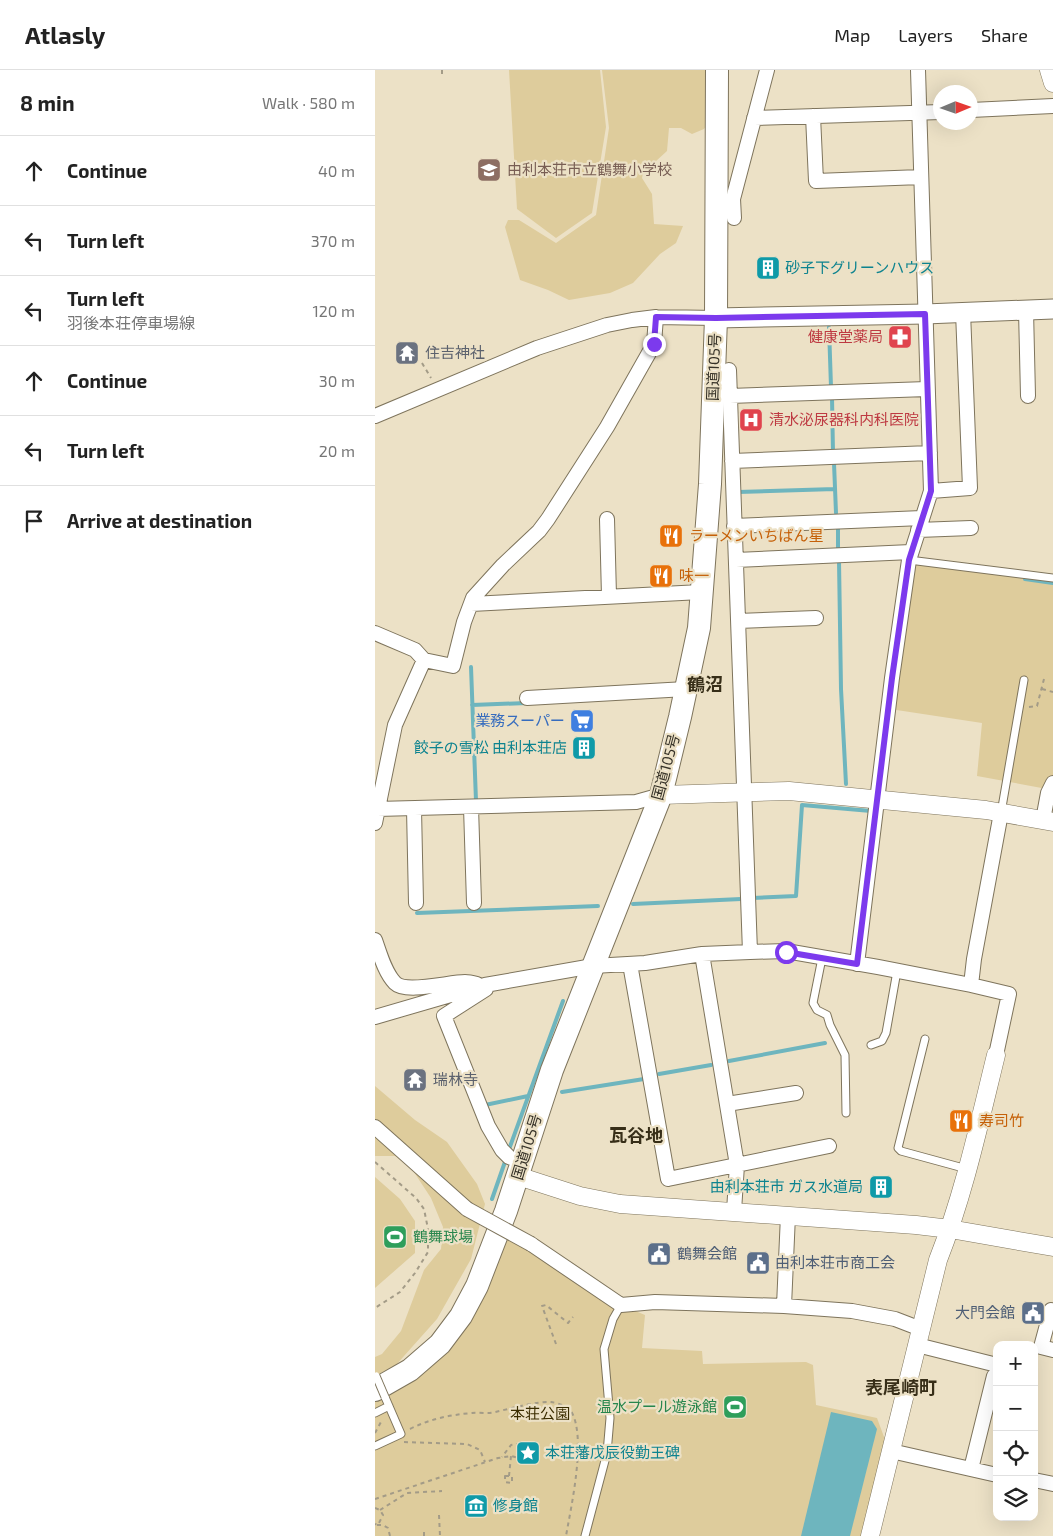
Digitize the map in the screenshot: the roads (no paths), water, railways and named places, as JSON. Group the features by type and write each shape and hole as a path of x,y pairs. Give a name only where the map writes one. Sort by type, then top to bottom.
{"highway":[{"name":"国道105号","path":"380,1389 410,1370 440,1344 461,1316 477,1286 513,1161 552,1070 661,795 699,628 710,484 716,318 717,70"}],"main road":[{"path":"716,318 925,314 1053,309"}],"street":[{"path":"734,218 733,199 767,70"},
{"path":"857,964 892,678 910,556 931,491 918,70"},
{"path":"1049,70 1053,83"},
{"path":"978,110 1053,106"},
{"path":"754,118 933,112"},
{"path":"813,116 816,181 921,177"},
{"path":"1026,310 1028,396"},
{"path":"931,491 970,488 963,312"},
{"path":"375,632 415,650 424,660 453,666 473,598 548,519 607,427 654,344 656,317"},
{"path":"375,416 528,352 607,325 656,317 716,318"},
{"path":"729,370 750,952"},
{"path":"730,396 927,389"},
{"path":"732,461 930,453"},
{"path":"607,519 609,596"},
{"path":"734,526 920,524 971,528"},
{"path":"736,560 910,556"},
{"path":"471,604 701,592"},
{"path":"738,621 816,618"},
{"path":"424,660 395,725 376,816 414,809 636,802 661,795 789,791 1001,813 1048,821 1048,794 1053,783"},
{"path":"527,698 686,689"},
{"path":"471,807 474,903"},
{"path":"414,809 416,903"},
{"path":"971,985 974,959 1001,813"},
{"path":"375,940 387,970 394,983 400,987 465,982 490,984"},
{"path":"375,1017 490,984 593,966 630,964 702,954 750,952 786,952 897,971 1009,994 968,1169 950,1229 938,1260 870,1536"},
{"path":"702,954 737,1165 734,1211"},
{"path":"630,964 667,1179 829,1146"},
{"path":"490,984 444,1016 488,1126 513,1161 580,1196 620,1204 788,1215 950,1229 1053,1247"},
{"path":"727,1104 796,1093"},
{"path":"375,1127 467,1209 531,1244 621,1306 655,1302 783,1306 852,1311 895,1319 919,1337 993,1369"},
{"path":"783,1306 788,1215"},
{"path":"1051,1310 1041,1347 1053,1350"},
{"path":"971,1469 993,1382"},
{"path":"891,1451 993,1474"},
{"path":"1038,1481 1053,1484"}],"lane":[{"path":"910,556 1053,578"},
{"path":"1001,813 1024,680"},
{"path":"822,958 813,1003 817,1010 827,1015 845,1055 846,1114"},
{"path":"871,1045 882,1041 886,1033 897,971"},
{"path":"925,1040 898,1148 901,1151 968,1169"},
{"path":"585,1536 607,1452 610,1418 604,1349 613,1319 621,1306"},
{"path":"375,1413 380,1389"},
{"path":"375,1446 399,1435 380,1389"}],"water":[{"path":"831,1412 872,1421 877,1429 850,1536 801,1536"}],"waterway":[{"path":"829,327 831,387"},
{"path":"832,397 833,453"},
{"path":"834,463 836,513"},
{"path":"738,492 835,489"},
{"path":"838,527 838,551"},
{"path":"839,561 841,689 846,784"},
{"path":"1025,579 1053,583"},
{"path":"471,667 476,801"},
{"path":"472,705 527,703"},
{"path":"752,898 796,896 802,805 871,811"},
{"path":"633,904 741,899"},
{"path":"417,913 598,906"},
{"path":"508,1152 563,1001"},
{"path":"729,1061 825,1043"},
{"path":"659,1074 711,1065"},
{"path":"562,1092 644,1079"},
{"path":"485,1105 528,1096"},
{"path":"492,1199 506,1159"}],"place":[{"name":"由利本荘市立鶴舞小学校","path":"489,170"},
{"name":"砂子下グリーンハウス","path":"768,268"},
{"name":"健康堂薬局","path":"900,337"},
{"name":"住吉神社","path":"407,353"},
{"name":"清水泌尿器科内科医院","path":"751,420"},
{"name":"ラーメンいちばん星","path":"671,536"},
{"name":"味一","path":"661,576"},
{"name":"業務スーパー","path":"582,721"},
{"name":"餃子の雪松 由利本荘店","path":"584,748"},
{"name":"瑞林寺","path":"415,1080"},
{"name":"寿司竹","path":"961,1121"},
{"name":"由利本荘市 ガス水道局","path":"881,1187"},
{"name":"鶴舞球場","path":"395,1237"},
{"name":"鶴舞会館","path":"659,1254"},
{"name":"由利本荘市商工会","path":"758,1263"},
{"name":"大門会館","path":"1033,1313"},
{"name":"温水プール遊泳館","path":"735,1407"},
{"name":"本荘藩戊辰役勤王碑","path":"528,1453"},
{"name":"修身館","path":"476,1506"}],"district":[{"name":"鶴沼","path":"705,685"},
{"name":"瓦谷地","path":"636,1136"},
{"name":"表尾崎町","path":"901,1388"}],"park label":[{"name":"本荘公園","path":"540,1414"}]}
